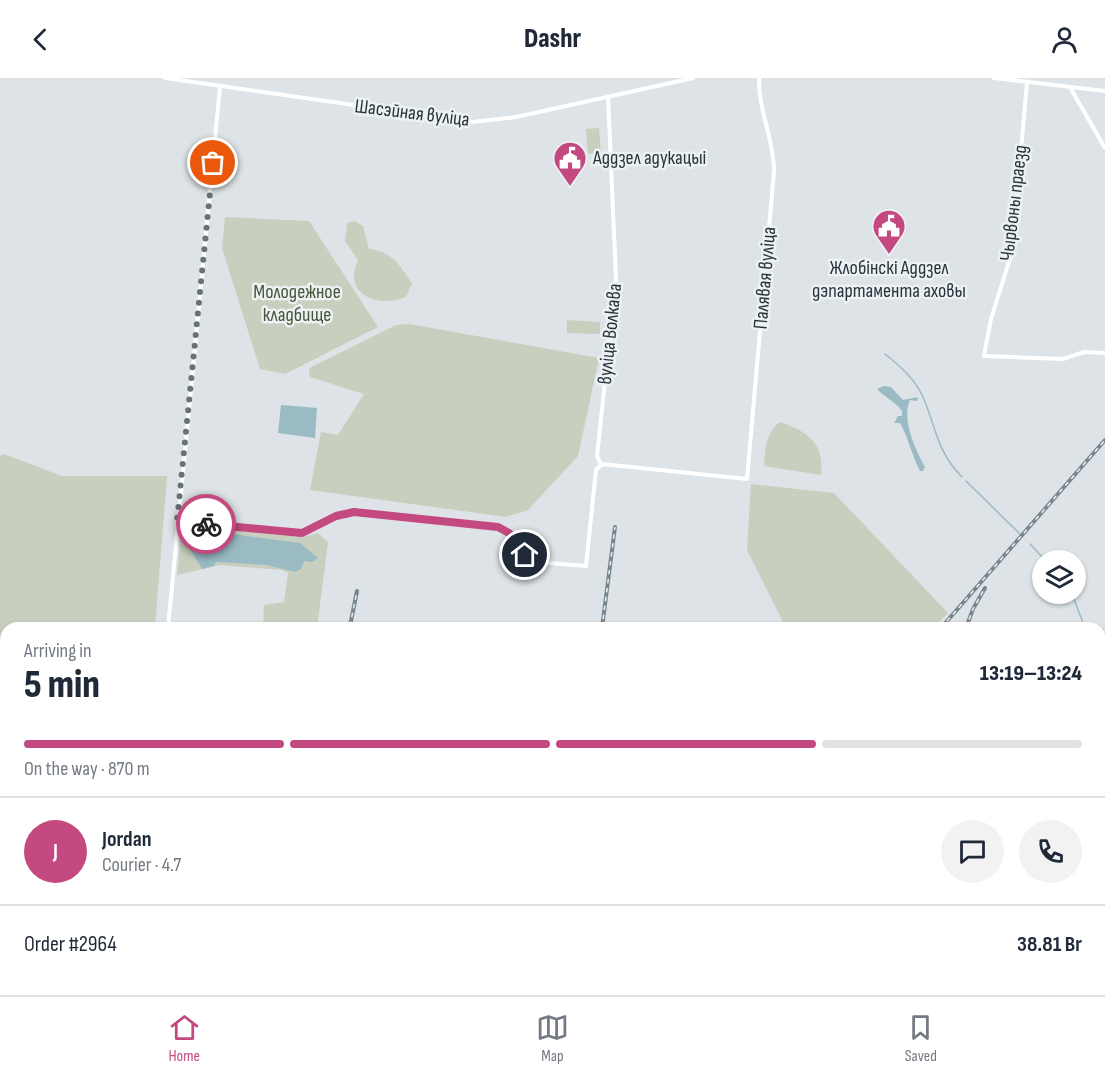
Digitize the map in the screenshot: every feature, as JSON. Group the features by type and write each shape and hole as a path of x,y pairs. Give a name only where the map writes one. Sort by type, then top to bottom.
{"street":[{"name":"Шасэйная вуліца","path":"165,78 472,122 508,118 693,78"},
{"name":"Палявая вуліца","path":"602,464 747,479 774,171 771,144 760,104 759,78"},
{"path":"994,78 1105,91"},
{"name":"Чырвоны праезд","path":"1027,82 1012,252 991,319 984,356 1063,359 1084,352 1105,353"},
{"path":"169,622 220,87"},
{"path":"1070,88 1105,147"},
{"name":"вуліца Волкава","path":"177,521 302,533 336,516 354,512 498,527 509,533 520,550 530,558 586,566 596,470 602,464 598,463 597,456 616,279 608,96"}],"green space":[{"path":"599,128 601,153 588,154 586,129"},
{"name":"Молодежное кладбище","path":"225,217 309,221 378,327 285,374 260,369 222,248"},
{"path":"355,221 363,226 369,249 389,256 412,283 406,297 395,300 374,300 359,290 354,272 358,260 345,241 347,223"},
{"path":"567,320 600,322 600,334 567,333"},
{"path":"409,324 599,358 578,456 528,510 506,517 310,490 321,432 338,435 364,394 310,377 309,368 396,325"},
{"path":"780,422 806,434 812,440 820,454 821,475 764,466 769,436"},
{"path":"4,454 62,476 167,476 155,622 0,622 0,456"},
{"path":"751,484 834,493 948,613 939,622 783,622 747,550"},
{"path":"182,523 306,536 318,533 328,542 318,622 263,622 264,605 284,602 288,573 282,570 220,565 177,575"}],"water":[{"path":"884,386 891,387 903,400 918,397 917,401 910,400 907,417 911,435 925,467 923,471 920,471 917,465 900,423 894,423 898,416 902,416 902,411 877,389"},
{"path":"281,405 317,408 315,438 278,433"},
{"path":"187,528 300,543 318,558 312,562 304,561 301,569 295,572 267,565 216,562 214,566 202,569 188,546"}],"waterway":[{"path":"885,354 907,373 920,390 942,449 962,477"},
{"path":"966,481 1020,534"},
{"path":"1030,544 1036,550"},
{"path":"1076,604 1082,622"}],"railway":[{"path":"946,622 1105,440"},
{"path":"603,622 615,527"},
{"path":"968,622 985,588"},
{"path":"351,622 357,591"}],"way so far":[{"path":"206,524 177,521 213,163"}],"place":[{"name":"Аддзел адукацыі","path":"570,187"},
{"name":"Жлобінскі Аддзел дэпартамента аховы","path":"889,255"}],"route":[{"path":"206,524 302,533 342,513 354,512 498,527 509,533 525,555"}]}
